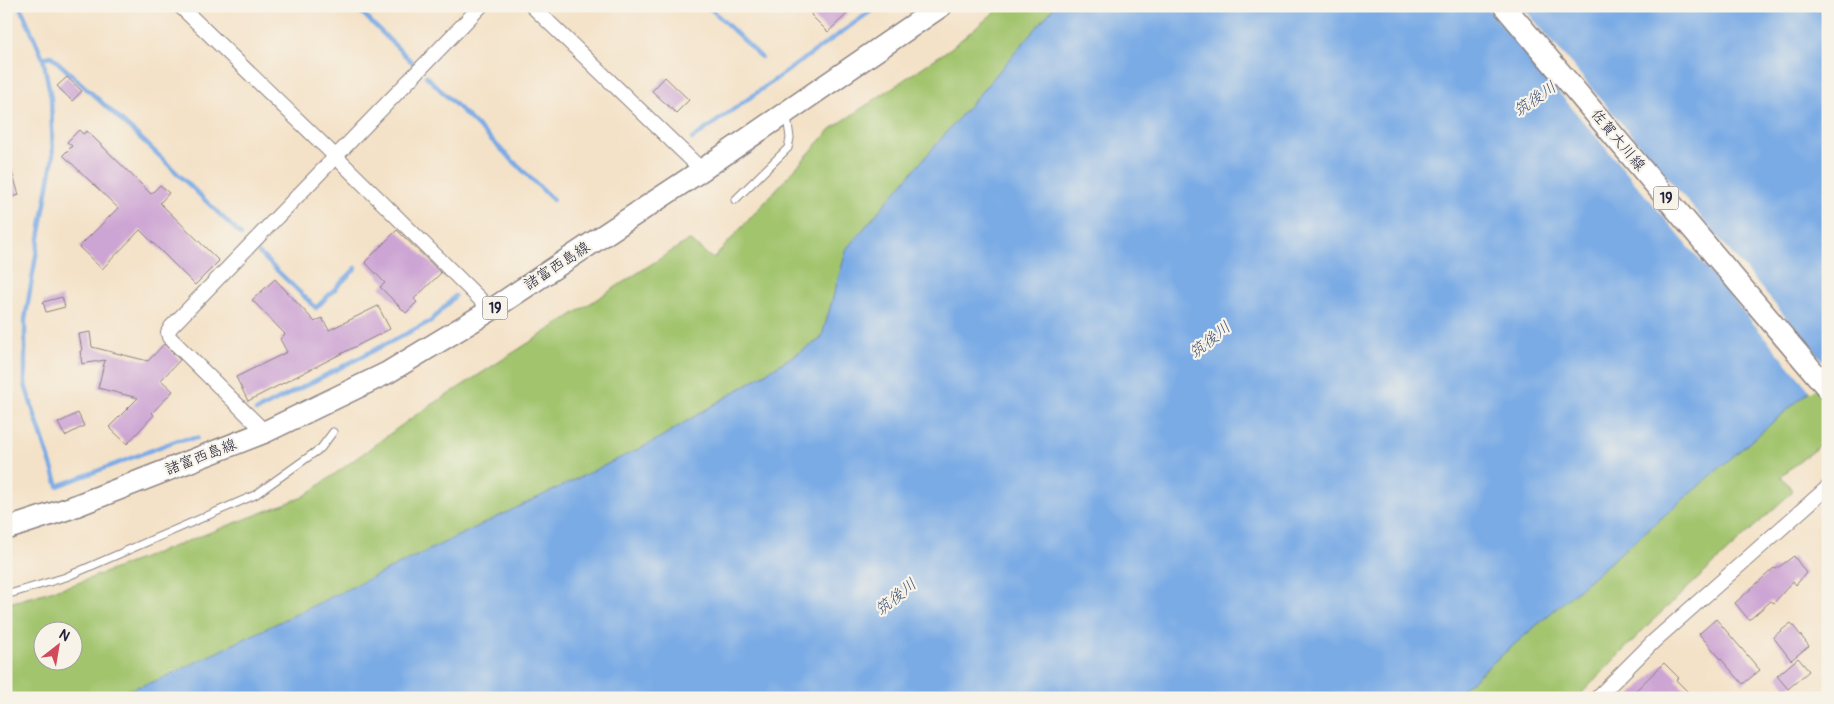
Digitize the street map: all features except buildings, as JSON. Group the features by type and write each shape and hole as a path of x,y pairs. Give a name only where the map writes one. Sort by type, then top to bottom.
{"main road":[{"name":"佐賀大川線","path":"1504,6 1828,389"},
{"name":"諸富西島線","path":"6,528 70,508 265,432 387,373 491,310 702,170 786,113 928,10"}],"street":[{"path":"180,6 491,310"},
{"path":"265,432 169,337 168,332 481,6"},
{"path":"532,6 702,170"},
{"path":"1597,698 1654,641 1828,487"}],"lane":[{"path":"735,200 788,148 790,138 786,113"},
{"path":"6,595 66,576 255,495 321,448 332,432"}],"green space":[{"path":"1002,6 1110,6 821,339 653,442 207,698 6,698 6,604 75,584 303,497 413,417 689,240 713,259 831,129 951,48"},
{"path":"1828,276 1828,439 1781,476 1793,491 1651,622 1577,698 1382,698"}],"water":[{"name":"筑後川","path":"1055,6 1828,6 1828,375 1452,698 104,698 161,679 653,442 821,339 847,248"}],"pier":[{"path":"1486,6 1522,6 1828,367 1828,378 1811,392"}],"waterway":[{"path":"20,6 43,58 51,98 53,157 25,320 25,385 58,486 178,440 197,438"},
{"path":"355,6 415,65"},
{"path":"708,6 761,57"},
{"path":"692,139 874,9"},
{"path":"43,58 51,56 148,145 241,235"},
{"path":"426,76 553,200"},
{"path":"259,253 316,308 356,268"},
{"path":"256,411 431,321 455,296"}]}
